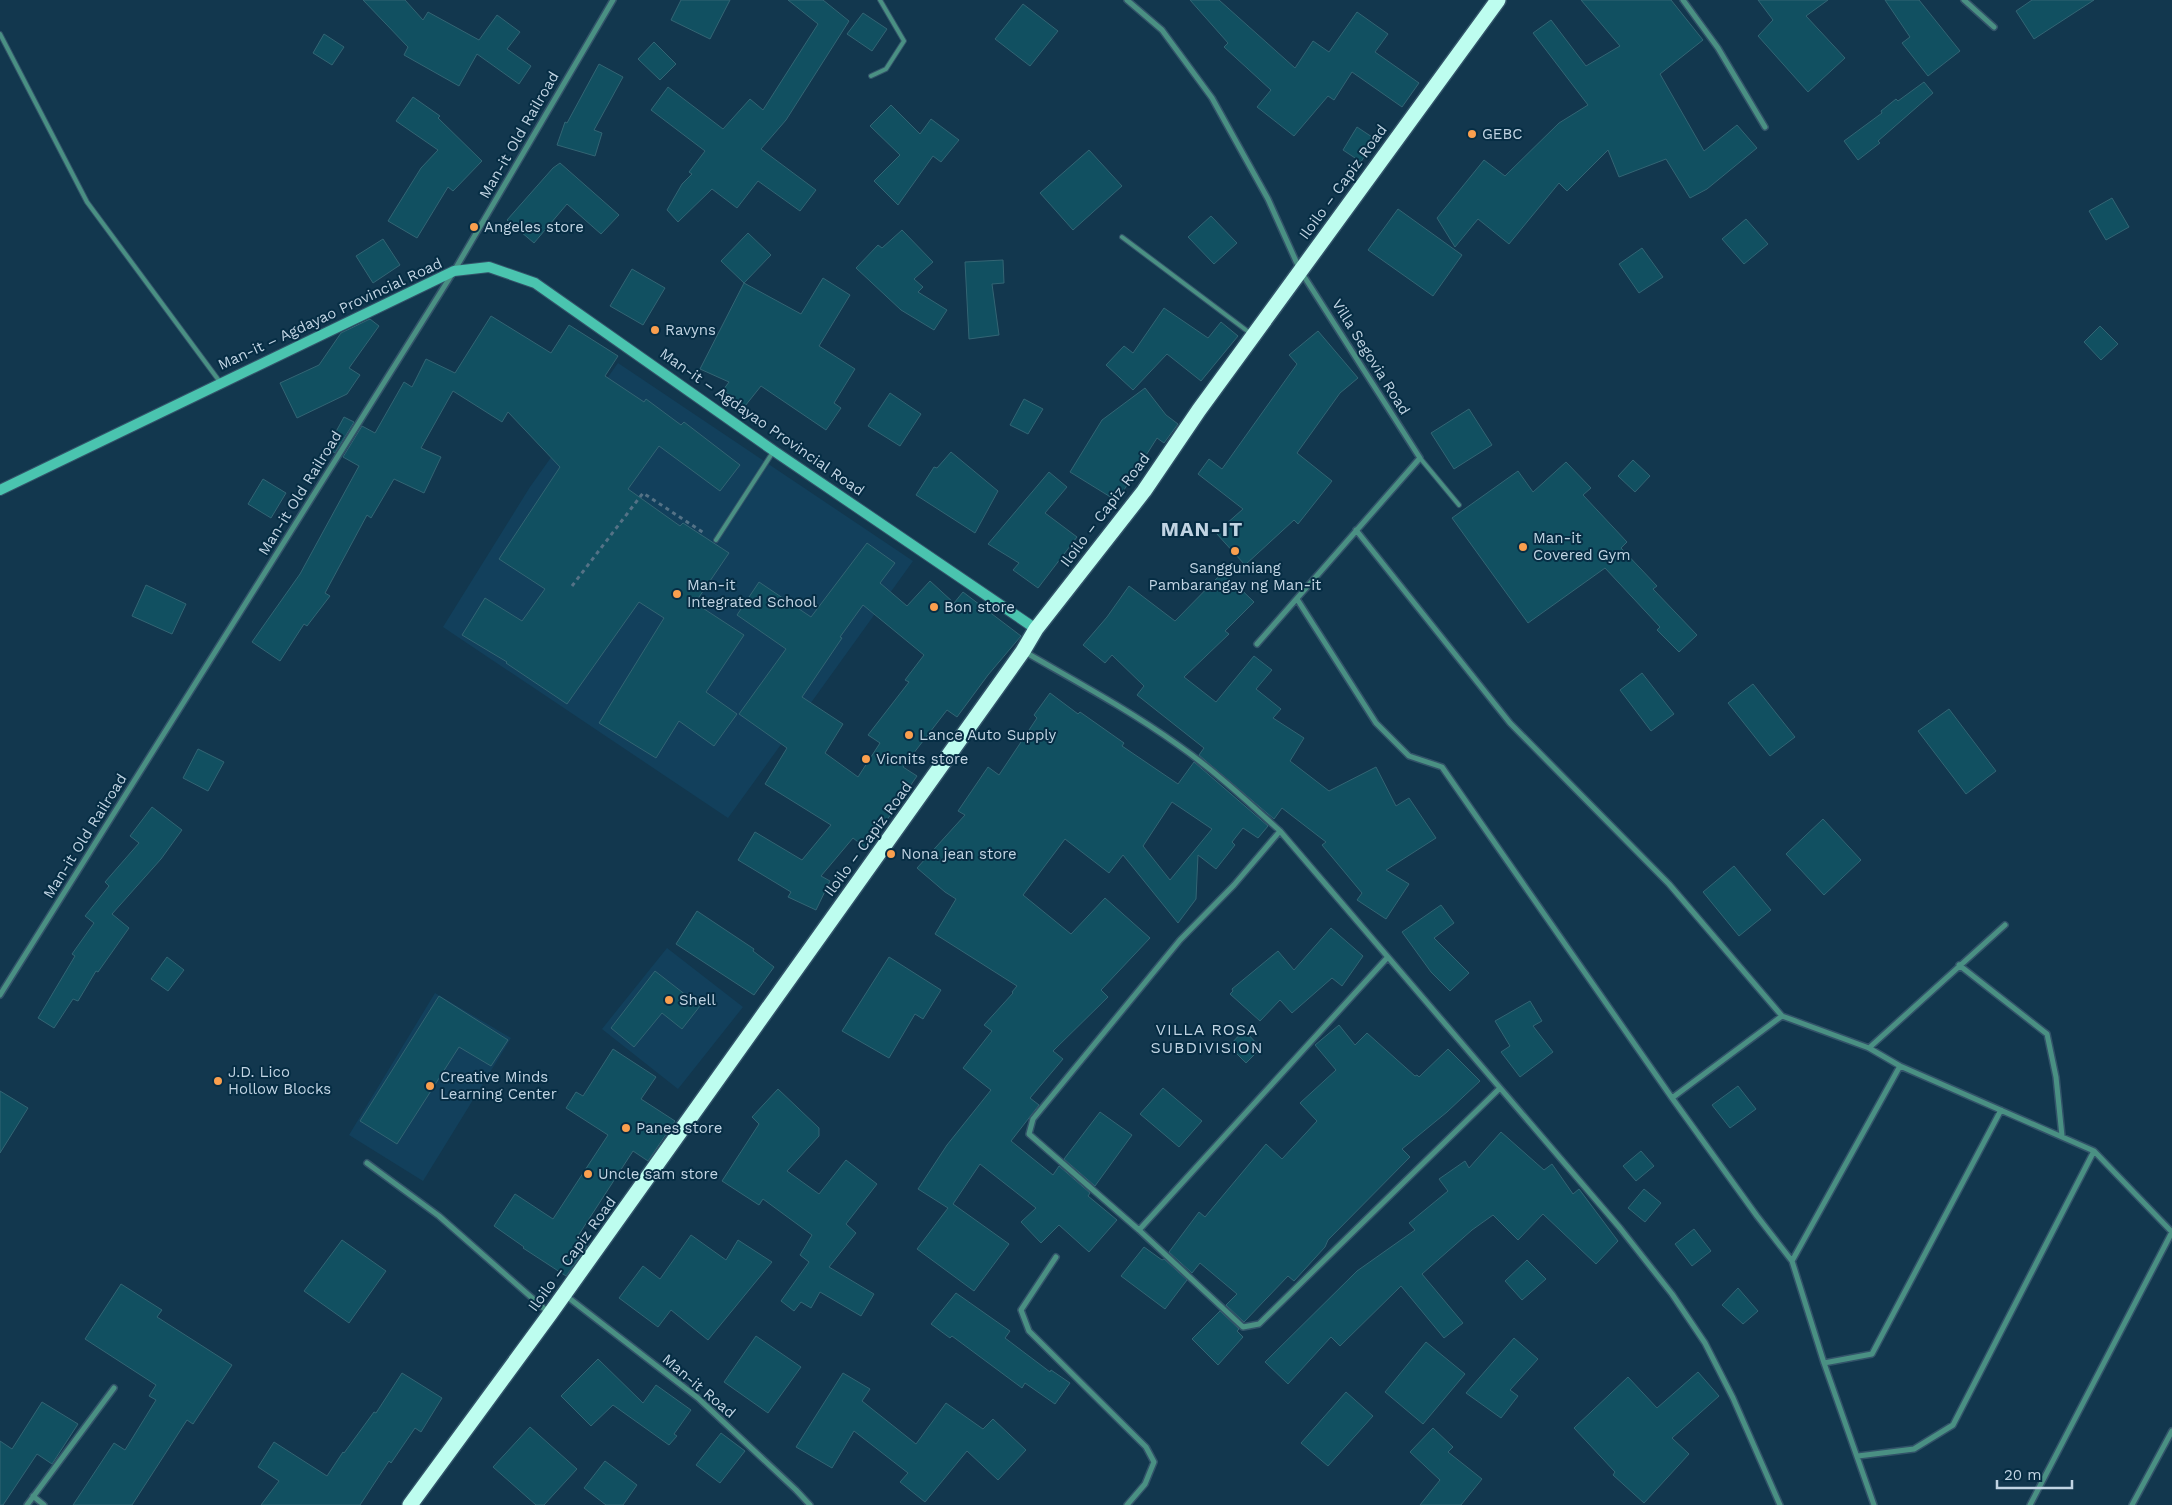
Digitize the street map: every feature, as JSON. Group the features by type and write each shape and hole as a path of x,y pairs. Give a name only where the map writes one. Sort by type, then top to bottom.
{"highway":[{"name":"Iloilo – Capiz Road","path":"410,1505 550,1314 1023,651 1036,629 1144,491 1199,410 1498,0"}],"street":[{"name":"Man-it Old Railroad","path":"0,995 454,272 613,0"},
{"name":"Villa Segovia Road","path":"1127,0 1162,30 1212,98 1268,200 1300,270 1420,458"},
{"path":"1683,0 1718,48 1765,127"},
{"path":"1964,0 1994,27"},
{"name":"Man-it – Agdayao Provincial Road","path":"0,490 454,272 489,267 535,283 774,450 1036,629"},
{"path":"1256,644 1420,458"},
{"path":"1356,530 1510,723 1669,884 1782,1016 1869,1048 1900,1066 2094,1151 2172,1232 2030,1505"},
{"path":"1297,599 1376,723 1409,756 1442,767 1672,1098 1792,1261 1824,1363 1874,1505"},
{"path":"1023,651 1126,710 1179,745 1232,787 1280,831 1620,1228 1672,1294 1705,1343 1733,1398 1780,1505"},
{"path":"1280,831 1234,885 1180,940 1033,1119 1029,1134 1139,1230 1243,1327 1259,1324 1499,1088"},
{"path":"1869,1048 2005,925"},
{"path":"1139,1230 1387,958"},
{"path":"1959,966 2047,1034 2056,1077 2062,1136"},
{"path":"1672,1098 1782,1016"},
{"path":"1792,1261 1900,1066"},
{"path":"1824,1363 1872,1354 2001,1110"},
{"path":"1858,1456 1914,1449 1952,1425 2094,1151"},
{"path":"367,1164 439,1216 550,1314"},
{"path":"1056,1257 1021,1310 1029,1331 1146,1447 1154,1462 1145,1484 1127,1505"},
{"name":"Man-it Road","path":"564,1294 698,1398 810,1505"},
{"path":"27,1505 114,1388"},
{"path":"2132,1505 2172,1431"},
{"path":"33,1496 44,1505"}],"lane":[{"path":"871,76 886,69 904,41 880,0"},
{"path":"0,34 86,202 221,383"},
{"path":"1122,237 1254,336"},
{"path":"716,540 774,450"},
{"path":"1420,458 1459,505"}],"path":[{"path":"572,586 644,493 716,540"}],"shaded area":[{"name":"Man-it Integrated School","path":"618,363 913,561 728,818 443,627 530,487"},
{"path":"667,948 743,1007 678,1089 602,1029"},
{"name":"Creative Minds Learning Center","path":"435,993 511,1038 423,1181 349,1135"}],"building":[{"path":"363,0 405,0 423,20 428,12 479,40 497,15 520,32 507,49 531,66 519,84 477,54 459,86 404,55 408,47"},
{"path":"681,0 730,0 710,39 671,20"},
{"path":"788,0 823,0 849,21 786,120 761,149 816,190 800,211 758,181 737,208 712,189 678,222 667,210 682,184 692,174 689,172 705,151 651,110 668,87 723,129 750,99 763,110 818,24"},
{"path":"1190,0 1219,0 1295,68 1313,41 1329,52 1357,12 1388,34 1375,52 1419,83 1402,107 1352,72 1334,100 1328,96 1294,136 1257,107 1271,90 1224,47 1228,43"},
{"path":"1581,0 1671,0 1703,40 1660,74 1704,151 1737,125 1757,148 1707,189 1690,198 1666,159 1619,177 1608,150 1567,191 1559,183 1509,244 1478,219 1455,247 1437,218 1484,160 1505,176 1559,123 1588,105 1533,33 1551,20 1586,66 1620,46"},
{"path":"1758,0 1828,0 1806,16 1845,58 1808,92 1758,36 1773,20"},
{"path":"1885,0 1919,0 1960,51 1928,76 1902,43 1910,37"},
{"path":"2032,0 2094,0 2034,39 2016,11"},
{"path":"1023,4 1058,31 1030,66 995,39"},
{"path":"863,13 887,29 872,51 847,34"},
{"path":"324,34 344,47 332,65 313,53"},
{"path":"654,42 676,64 660,80 638,59"},
{"path":"599,64 623,77 594,130 602,133 595,156 557,145 565,122 567,123"},
{"path":"1924,82 1933,93 1878,141 1880,143 1858,160 1844,141 1882,113 1881,111 1896,99 1898,101"},
{"path":"413,97 440,116 438,118 482,161 453,191 448,187 417,238 388,221 421,168 438,150 396,121"},
{"path":"891,105 920,134 931,119 959,140 941,162 933,156 898,205 874,181 900,155 870,126"},
{"path":"1357,127 1375,139 1361,162 1343,150"},
{"path":"1089,150 1122,186 1073,230 1040,193"},
{"path":"560,163 619,215 601,234 567,204 534,243 507,220 553,168"},
{"path":"2112,198 2129,227 2106,240 2089,211"},
{"path":"1398,209 1462,255 1433,296 1368,250"},
{"path":"1211,216 1237,243 1214,264 1188,237"},
{"path":"1746,219 1768,244 1744,264 1722,239"},
{"path":"902,230 933,262 914,279 923,287 918,292 947,310 934,330 901,310 856,268 878,245 882,248"},
{"path":"748,233 771,255 744,283 721,261"},
{"path":"383,239 400,265 373,283 356,256"},
{"path":"1642,248 1663,277 1639,293 1619,264"},
{"path":"1003,260 1004,283 992,284 999,335 969,339 965,262"},
{"path":"632,269 665,288 643,325 610,306"},
{"path":"823,278 850,295 819,346 855,369 834,403 841,408 826,430 761,386 745,406 723,390 729,382 700,369 744,283 801,314"},
{"path":"1164,308 1208,338 1221,322 1238,336 1201,381 1167,354 1133,390 1106,365 1124,346 1133,353"},
{"path":"491,316 551,353 569,325 618,356 605,376 644,402 646,399 681,425 684,422 740,465 720,491 659,446 628,489 680,526 683,523 729,553 695,603 744,635 706,692 737,714 714,746 679,721 656,758 599,723 664,618 639,602 567,704 507,662 462,635 485,598 522,621 545,589 499,559 560,467 508,412 502,422 453,391 421,448 441,457 424,493 394,479 371,518 367,515 325,593 330,596 307,626 304,624 280,661 252,642 300,574 359,466 343,457 362,426 375,433 404,382 412,387 426,359 455,373"},
{"path":"370,319 379,326 349,368 360,375 347,394 297,418 280,383 319,365 341,333"},
{"path":"2100,326 2118,344 2101,360 2084,342"},
{"path":"1318,331 1358,378 1340,393 1297,453 1332,481 1298,524 1294,520 1245,565 1216,533 1243,509 1198,474 1209,459 1222,469 1297,364 1289,355"},
{"path":"1145,388 1166,415 1178,424 1164,443 1157,438 1117,501 1070,472 1102,420"},
{"path":"890,393 921,414 900,446 868,426"},
{"path":"1024,399 1043,409 1028,434 1010,425"},
{"path":"1469,409 1492,445 1454,469 1431,433"},
{"path":"344,417 354,422 335,453 327,448"},
{"path":"951,452 998,491 975,533 916,495 934,467 937,468"},
{"path":"1633,460 1650,476 1635,492 1618,476"},
{"path":"1566,462 1591,488 1583,495 1627,542 1621,548 1657,586 1653,589 1697,635 1679,652 1657,630 1660,627 1605,568 1528,623 1452,518 1518,471 1533,492"},
{"path":"1049,472 1067,487 1045,513 1077,537 1038,588 1013,570 1019,563 988,544"},
{"path":"263,479 286,493 271,518 248,504"},
{"path":"867,543 895,563 880,583 907,606 930,581 954,603 963,592 1021,636 988,675 957,717 947,710 903,767 917,776 867,849 853,838 821,876 830,881 816,910 788,897 791,892 738,860 755,832 802,860 831,825 765,784 787,748 739,714 786,649 737,615 759,582 811,617","holes":["863,605 924,655 905,680 909,682 868,735 880,743 858,777 825,753 843,724 802,697"]},
{"path":"1223,572 1254,602 1225,631 1229,634 1184,677 1216,702 1254,656 1272,670 1256,689 1281,709 1273,718 1304,738 1290,761 1329,791 1376,767 1396,806 1409,798 1436,838 1386,870 1409,884 1386,919 1357,900 1362,893 1322,845 1326,842 1282,808 1274,819 1199,755 1204,748 1137,695 1144,686 1112,655 1105,663 1083,645 1107,617 1129,586 1175,621"},
{"path":"146,585 186,604 172,634 132,616"},
{"path":"1642,673 1674,714 1651,731 1620,690"},
{"path":"1753,684 1795,737 1770,756 1728,703"},
{"path":"1050,693 1078,714 1080,712 1124,743 1122,746 1178,784 1194,762 1268,826 1258,838 1243,828 1232,842 1235,845 1216,869 1198,855 1196,899 1178,923 1123,855 1109,873 1065,839 1023,895 1071,934 1105,898 1150,938 1101,990 1108,997 1053,1051 1063,1059 1030,1098 1039,1105 1011,1141 1053,1175 1059,1166 1090,1193 1088,1196 1117,1220 1089,1252 1059,1225 1041,1243 1021,1222 1036,1208 980,1164 953,1204 1009,1244 974,1291 917,1249 948,1208 918,1189 947,1145 991,1090 963,1068 992,1031 984,1025 1017,986 935,934 956,899 917,868 965,815 958,811 988,767 999,775 1037,718 1034,715","holes":["1172,802 1212,829 1170,880 1143,846"]},
{"path":"1949,709 1996,771 1966,794 1918,731"},
{"path":"198,749 224,762 208,791 183,778"},
{"path":"152,807 182,830 161,859 112,914 129,928 98,972 96,971 78,1001 73,999 54,1028 38,1018 75,956 72,954 94,923 85,916 109,886 105,882 139,843 130,836"},
{"path":"1823,819 1861,860 1824,895 1786,854"},
{"path":"1734,866 1771,910 1739,936 1703,892"},
{"path":"1441,905 1454,923 1434,938 1469,973 1450,991 1431,972 1402,932"},
{"path":"697,911 754,949 753,951 774,967 754,995 676,944"},
{"path":"1331,928 1363,956 1342,986 1332,978 1292,1013 1280,1000 1260,1021 1230,994 1233,991 1232,989 1278,951 1294,970"},
{"path":"167,957 184,970 168,991 151,979"},
{"path":"889,957 941,990 923,1019 915,1014 889,1058 842,1031"},
{"path":"655,971 700,1006 682,1029 662,1013 634,1047 611,1028"},
{"name":"Creative Minds Learning Center","path":"439,996 508,1040 491,1066 459,1047 397,1144 360,1121"},
{"path":"1530,1001 1542,1021 1533,1026 1553,1052 1520,1077 1501,1052 1510,1046 1495,1021"},
{"path":"1339,1025 1355,1045 1367,1033 1415,1076 1419,1077 1448,1049 1480,1081 1447,1112 1402,1149 1410,1157 1328,1240 1325,1247 1294,1281 1288,1276 1244,1322 1226,1305 1237,1294 1200,1263 1192,1273 1169,1252 1199,1212 1205,1217 1266,1144 1282,1159 1317,1121 1300,1103 1336,1070 1315,1045"},
{"path":"1244,1030 1261,1048 1246,1063 1229,1046"},
{"path":"613,1049 656,1077 641,1099 675,1121 648,1161 633,1151 576,1239 587,1246 566,1276 523,1248 494,1226 515,1194 553,1219 608,1135 566,1108 576,1092 583,1096"},
{"path":"1738,1086 1756,1109 1730,1128 1712,1105"},
{"path":"1163,1088 1202,1121 1179,1147 1140,1114"},
{"path":"778,1089 819,1128 819,1136 787,1171 819,1194 846,1160 877,1184 846,1224 856,1233 829,1267 874,1294 861,1316 820,1292 811,1308 801,1302 794,1311 781,1301 809,1262 800,1255 812,1235 763,1199 759,1205 722,1181 759,1124 752,1117"},
{"path":"0,1091 28,1108 0,1153"},
{"path":"1100,1112 1132,1135 1095,1186 1064,1159"},
{"path":"1501,1132 1544,1170 1552,1164 1573,1194 1579,1189 1618,1241 1596,1264 1543,1214 1518,1240 1493,1215 1472,1230 1422,1274 1463,1323 1444,1338 1401,1286 1340,1346 1331,1337 1288,1384 1265,1362 1357,1271 1415,1230 1409,1223 1448,1191 1439,1179 1465,1161 1469,1168"},
{"path":"1641,1151 1654,1166 1636,1181 1623,1166"},
{"path":"1644,1189 1661,1203 1645,1222 1628,1208"},
{"path":"1694,1229 1711,1251 1692,1266 1675,1244"},
{"path":"691,1235 726,1260 738,1240 772,1262 708,1340 671,1310 658,1327 619,1298 643,1266 660,1279"},
{"path":"342,1240 386,1271 349,1323 304,1291"},
{"path":"1144,1247 1162,1260 1164,1259 1187,1280 1165,1309 1121,1276"},
{"path":"1527,1260 1546,1279 1522,1300 1505,1281"},
{"path":"121,1284 162,1310 157,1317 232,1365 193,1424 187,1420 132,1505 73,1505 114,1443 125,1450 156,1400 149,1396 156,1385 85,1339"},
{"path":"1738,1288 1758,1311 1743,1324 1722,1305"},
{"path":"956,1293 1010,1331 1005,1338 1050,1372 1051,1370 1070,1383 1055,1404 1025,1383 1022,1388 952,1336 950,1338 931,1324"},
{"path":"1220,1311 1239,1329 1237,1331 1243,1337 1218,1365 1192,1339"},
{"path":"756,1336 801,1367 768,1413 724,1382"},
{"path":"1514,1338 1538,1359 1510,1390 1518,1396 1501,1418 1466,1393"},
{"path":"1426,1342 1465,1374 1423,1424 1385,1392"},
{"path":"598,1359 643,1403 656,1385 691,1410 674,1434 677,1436 669,1445 613,1405 591,1426 561,1396"},
{"path":"1698,1372 1719,1396 1672,1438 1689,1454 1644,1503 1613,1475 1615,1472 1574,1428 1628,1377 1657,1408"},
{"path":"402,1373 442,1398 421,1432 415,1428 391,1463 389,1461 360,1505 261,1505 279,1481 258,1467 274,1442 327,1476 374,1412 376,1413"},
{"path":"843,1373 870,1389 862,1401 916,1444 946,1403 983,1429 993,1419 1026,1450 998,1480 967,1451 925,1502 900,1482 908,1473 854,1431 832,1468 796,1447"},
{"path":"1346,1392 1373,1416 1328,1466 1301,1443"},
{"path":"42,1402 78,1424 52,1464 37,1454 3,1505 0,1505 0,1441 12,1449"},
{"path":"530,1427 577,1469 544,1505 536,1505 493,1467"},
{"path":"1433,1428 1453,1447 1448,1452 1482,1479 1461,1505 1420,1505 1440,1480 1410,1452"},
{"path":"721,1433 745,1451 720,1483 696,1465"},
{"path":"605,1461 637,1485 623,1505 606,1505 584,1488"}],"place":[{"name":"GEBC","path":"1472,134"},
{"name":"Angeles store","path":"474,227"},
{"name":"Ravyns","path":"655,330"},
{"name":"Man-it Covered Gym","path":"1523,547"},
{"name":"Sangguniang Pambarangay ng Man-it","path":"1235,551"},
{"name":"Man-it Integrated School","path":"677,594"},
{"name":"Bon store","path":"934,607"},
{"name":"Lance Auto Supply","path":"909,735"},
{"name":"Vicnits store","path":"866,759"},
{"name":"Nona jean store","path":"891,854"},
{"name":"Shell","path":"669,1000"},
{"name":"J.D. Lico Hollow Blocks","path":"218,1081"},
{"name":"Creative Minds Learning Center","path":"430,1086"},
{"name":"Panes store","path":"626,1128"},
{"name":"Uncle sam store","path":"588,1174"}],"district":[{"name":"MAN-IT","path":"1202,529"},
{"name":"VILLA ROSA SUBDIVISION","path":"1207,1038"}]}
